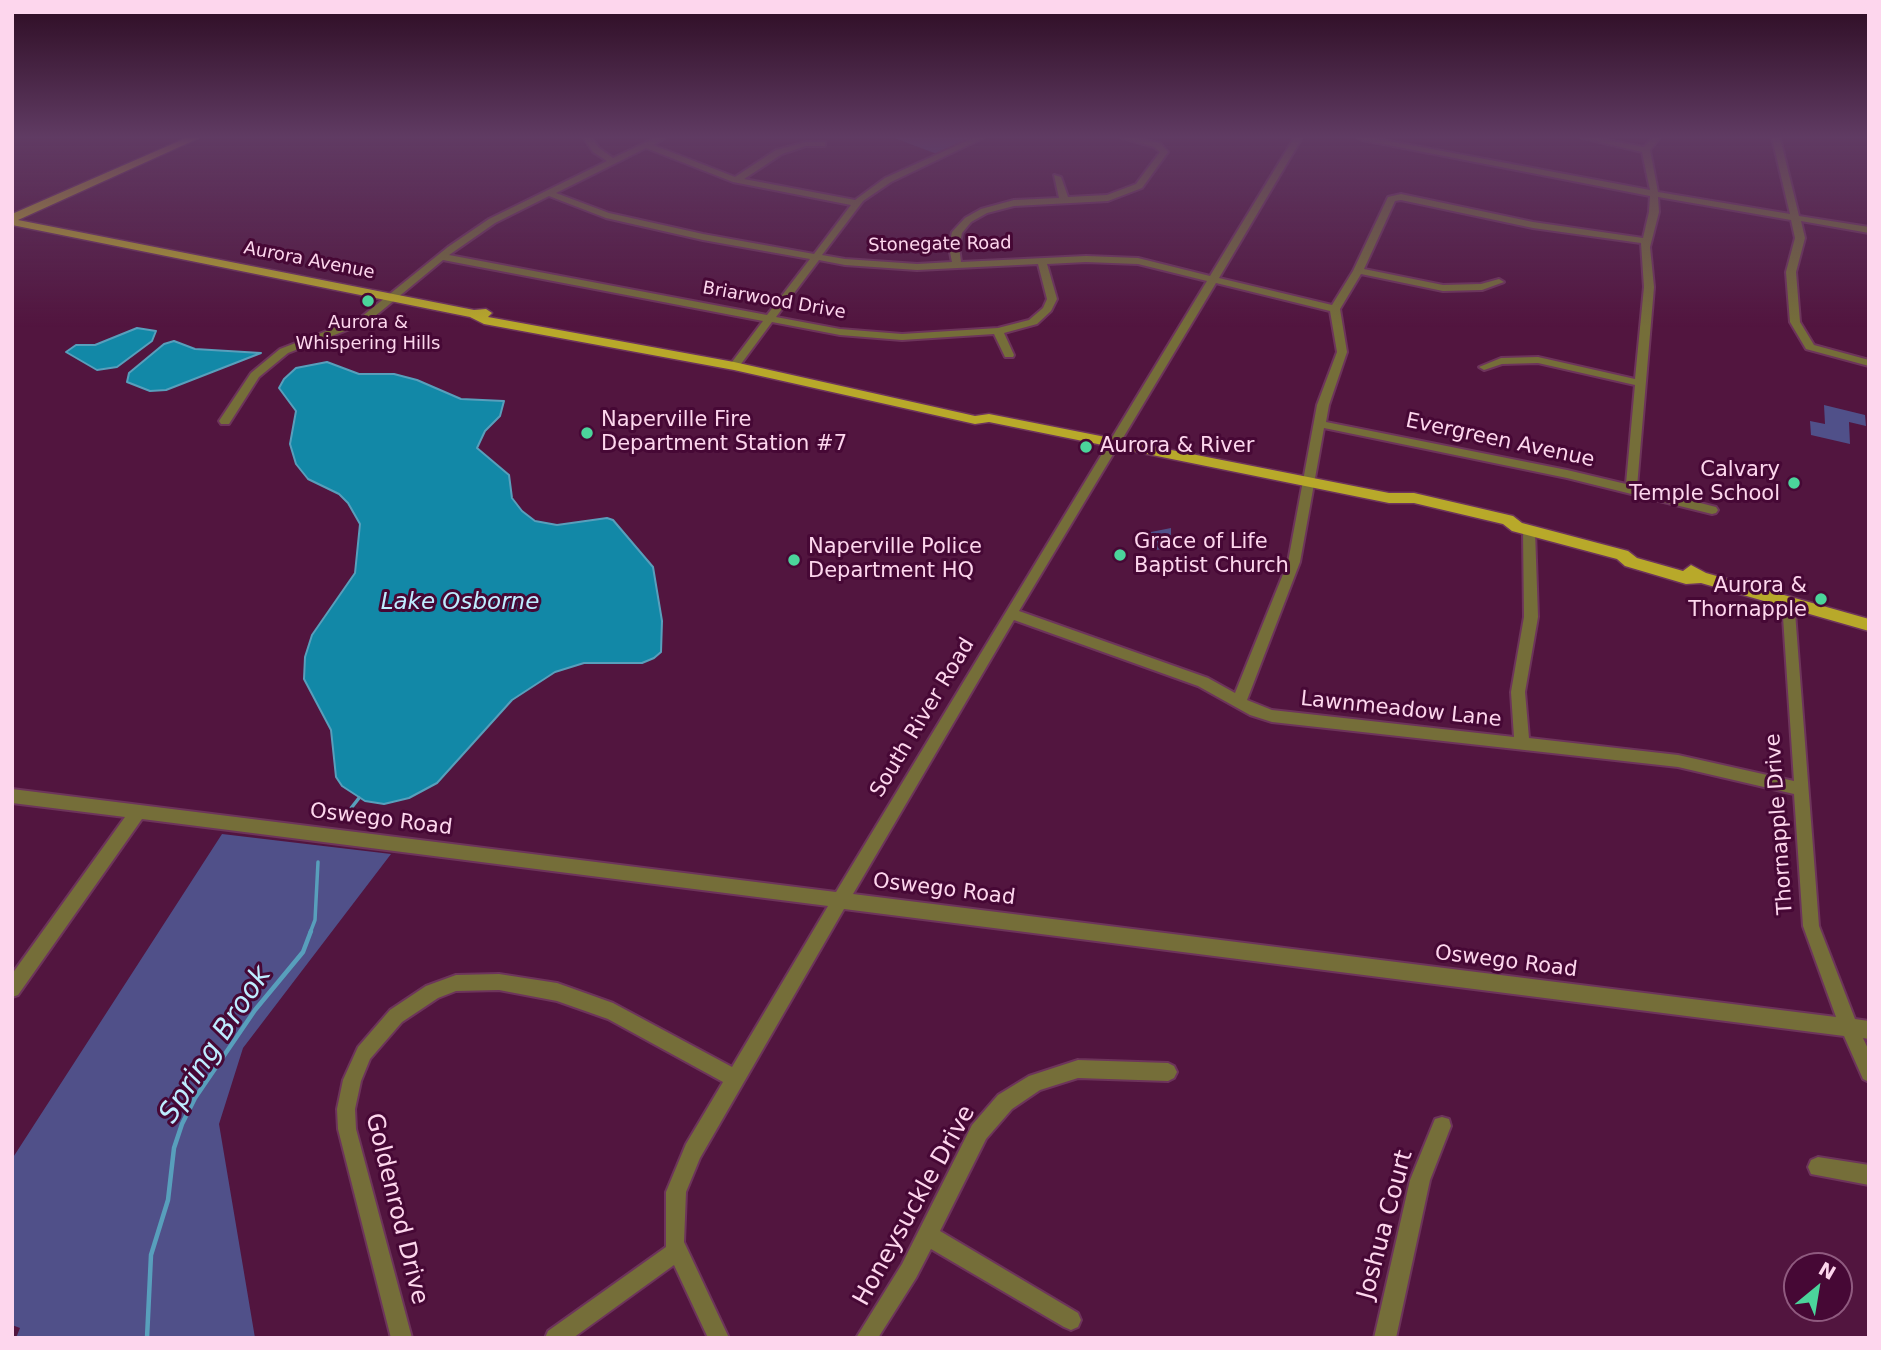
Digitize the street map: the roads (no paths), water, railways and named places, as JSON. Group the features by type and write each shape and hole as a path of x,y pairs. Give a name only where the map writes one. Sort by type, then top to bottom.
{"main road":[{"path":"12,220 54,201"},
{"name":"Aurora Avenue","path":"12,220 474,314 484,320 580,340 606,345 618,343 851,390 872,399 975,419 989,418 1389,498 1410,508 1507,530 1523,529 1622,555 1631,562 1686,578 1701,577 1869,625"}],"street":[{"path":"225,421 255,375 275,358 303,342 364,320 442,257 492,221 531,201"},
{"name":"Stonegate Road","path":"571,201 606,215 815,257 883,266 1138,261 1335,309"},
{"path":"846,201 856,203"},
{"path":"734,366 859,201"},
{"path":"957,265 955,239 961,226 974,216 1014,203 1047,201"},
{"name":"South River Road","path":"719,1338 677,1251 673,1229 679,1184 693,1151 840,900 1261,201"},
{"path":"1239,702 1294,562 1320,424 1342,352 1335,309 1358,271 1390,201"},
{"path":"1415,201 1533,225 1646,241"},
{"path":"1631,489 1649,288 1646,241 1653,219 1654,201"},
{"path":"1695,201 1869,230"},
{"path":"1792,201 1800,241 1791,272 1797,326 1810,347 1869,363"},
{"name":"Briarwood Drive","path":"442,257 769,319 872,335 928,337 1023,326 1047,309 1052,296 1042,261"},
{"path":"1358,271 1443,288 1482,287 1499,282"},
{"path":"998,331 1009,355"},
{"path":"1484,367 1501,361 1538,360 1640,383"},
{"name":"Evergreen Avenue","path":"1320,424 1631,489 1712,510"},
{"path":"1522,744 1518,692 1530,631 1523,529"},
{"name":"Thornapple Drive","path":"1789,601 1811,926 1869,1073"},
{"name":"Lawnmeadow Lane","path":"1013,614 1203,682 1272,716 1678,761 1800,789"},
{"name":"Oswego Road","path":"12,796 1869,1030"},
{"path":"12,989 138,812"},
{"name":"Goldenrod Drive","path":"402,1338 347,1129 346,1109 352,1080 364,1053 396,1016 432,992 456,983 499,982 557,992 613,1012 735,1079"},
{"name":"Honeysuckle Drive","path":"866,1338 893,1299 979,1132 990,1117 1018,1091 1054,1074 1078,1069 1168,1072"},
{"name":"Joshua Court","path":"1385,1338 1420,1181 1442,1126"},
{"path":"1818,1167 1869,1175"},
{"path":"927,1235 1071,1320"},
{"path":"555,1338 677,1251"}],"water":[{"path":"137,328 156,331 152,341 117,367 97,370 66,352 76,345 95,345"},
{"path":"174,341 195,349 261,353 166,390 150,391 127,382 129,373 164,344"},
{"name":"Lake Osborne","path":"327,362 359,374 394,374 417,380 461,399 504,401 500,416 485,431 477,448 509,475 512,498 522,511 535,521 557,525 607,518 613,520 653,567 662,621 661,652 654,658 642,663 584,663 555,672 512,700 437,783 409,798 384,804 365,801 342,786 336,777 331,730 304,679 305,657 312,635 355,573 360,524 348,503 339,494 308,479 296,464 290,444 296,411 279,388 296,368"}],"waterway":[{"name":"Spring Brook","path":"345,816 359,798"},
{"name":"Spring Brook","path":"310,933 315,920 318,862"},
{"name":"Spring Brook","path":"147,1338 151,1255 168,1200 174,1148 182,1124 195,1098 255,1010 303,952 311,931"}],"place":[{"name":"Aurora & Whispering Hills","path":"368,301"},
{"name":"Naperville Fire Department Station #7","path":"587,433"},
{"name":"Aurora & River","path":"1086,447"},
{"name":"Calvary Temple School","path":"1794,483"},
{"name":"Grace of Life Baptist Church","path":"1120,555"},
{"name":"Naperville Police Department HQ","path":"794,560"},
{"name":"Aurora & Thornapple","path":"1821,599"}]}
